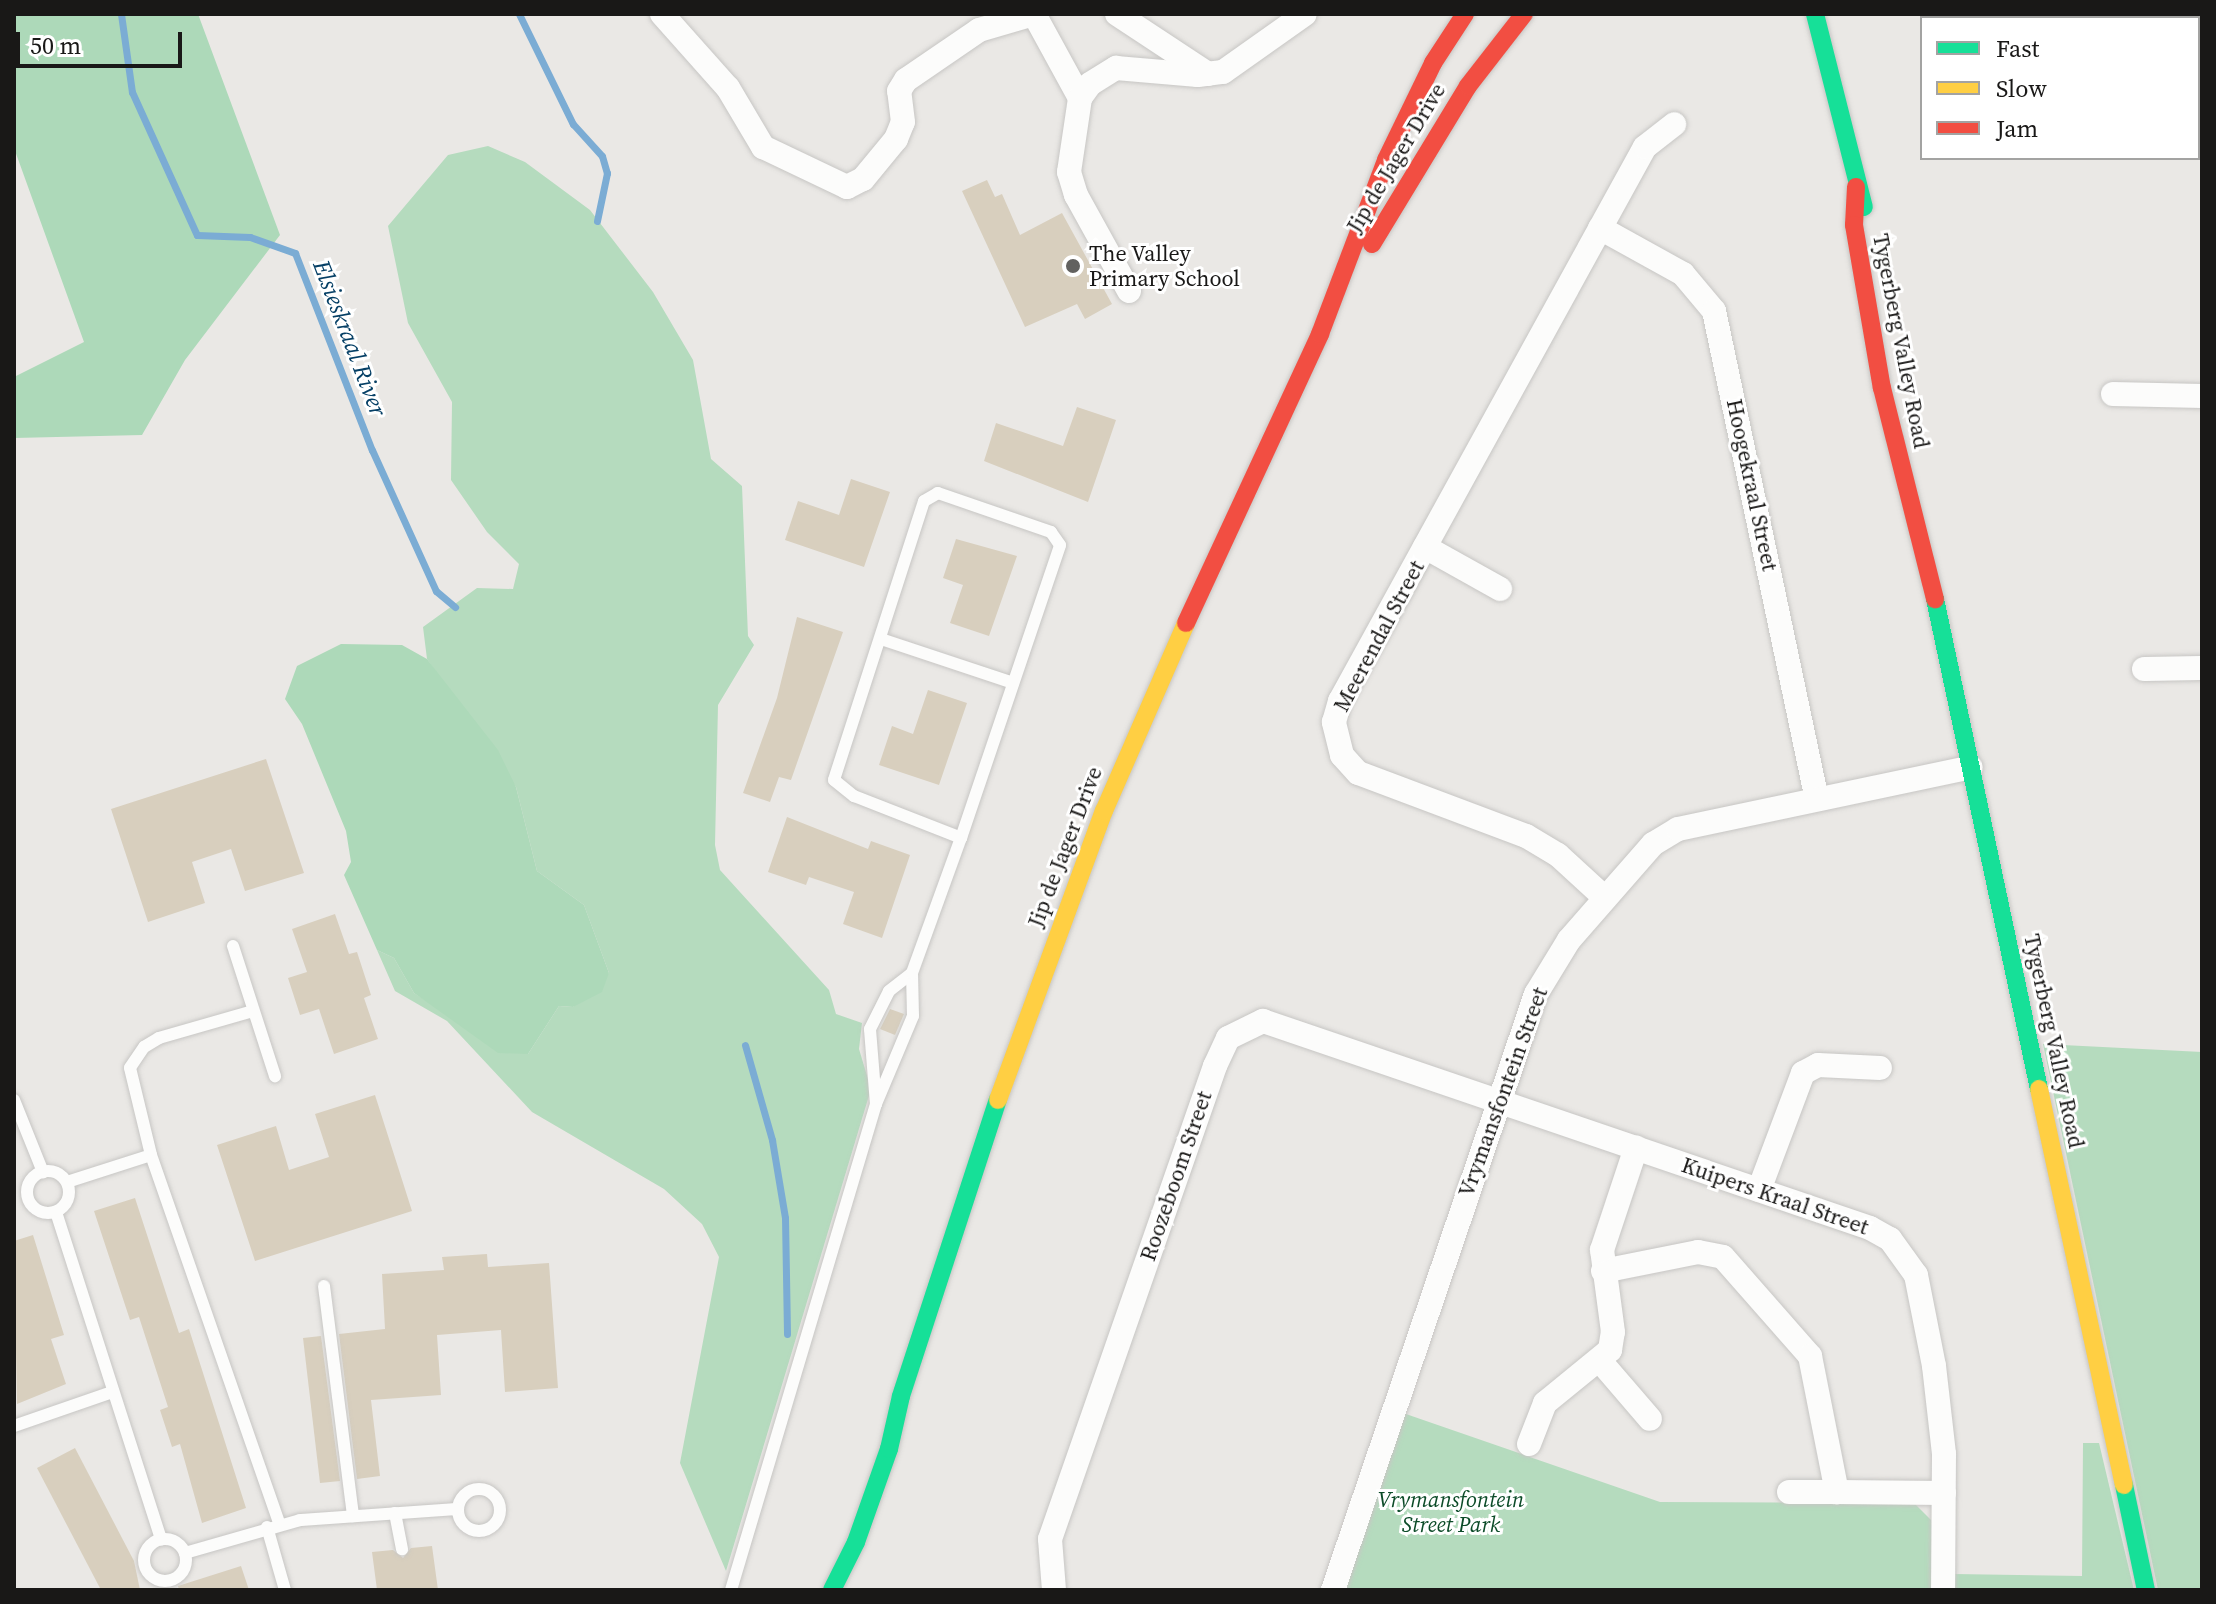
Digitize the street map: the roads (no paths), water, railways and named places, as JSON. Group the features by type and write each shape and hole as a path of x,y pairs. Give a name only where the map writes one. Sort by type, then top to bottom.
{"main road":[{"name":"Jip de Jager Drive","path":"832,1590 856,1542 1020,1032 1104,811 1166,665 1320,334 1386,160 1433,63 1465,14"},
{"name":"Jip de Jager Drive","path":"1320,334 1433,139 1524,14"},
{"name":"Tygerberg Valley Road","path":"1815,14 1856,187 1854,225 1879,374 1914,501 2146,1590"},
{"name":"Jip de Jager Drive","path":"825,1590 875,1443 901,1396"}],"street":[{"path":"662,14 728,88 763,147 847,187 863,179 896,139 903,122 899,91 906,80 958,41 1034,14 1080,98"},
{"path":"1117,14 1210,75"},
{"path":"1129,291 1076,195 1069,172 1071,131 1080,98 1090,84 1116,68 1210,75 1234,66 1305,14"},
{"name":"Meerendal Street","path":"1605,898 1558,855 1526,836 1368,779 1342,755 1334,733 1340,701 1600,228 1652,138 1674,124"},
{"name":"Hoogekraal Street","path":"1600,228 1683,274 1714,311 1817,799"},
{"path":"2113,394 2202,396"},
{"name":"Meerendal Street","path":"1425,547 1500,589"},
{"path":"2144,669 2202,668"},
{"name":"Vrymansfontein Street","path":"1333,1590 1498,1100 1542,980 1605,898 1653,844 1678,829 1971,767"},
{"name":"Roozeboom Street","path":"1054,1590 1050,1539 1228,1038 1248,1024 1278,1024 1498,1100"},
{"path":"1759,1190 1803,1073 1818,1065 1880,1068"},
{"name":"Kuipers Kraal Street","path":"1498,1100 1880,1233 1911,1265 1934,1366 1944,1493 1943,1590"},
{"path":"1529,1444 1545,1403 1601,1362 1613,1338 1603,1271 1604,1240 1636,1148"},
{"path":"1603,1271 1698,1252 1730,1262 1810,1356 1837,1492"},
{"path":"1601,1362 1650,1419"},
{"path":"1789,1492 1944,1493"}],"lane":[{"path":"731,1590 876,1104 913,1016 912,973 961,838 1056,561 1058,538 948,494 924,501 834,780 854,796 961,838"},
{"path":"881,639 1013,683"},
{"path":"233,946 275,1076"},
{"path":"876,1104 870,1029 889,991 912,973"},
{"path":"253,1011 159,1038 134,1058 131,1086 273,1525 285,1590"},
{"path":"14,1100 43,1172"},
{"path":"67,1182 151,1155"},
{"path":"56,1212 36,1209 28,1198 29,1185 43,1172 54,1173 67,1182"},
{"path":"56,1212 68,1200 67,1182"},
{"path":"56,1212 161,1540"},
{"path":"324,1286 353,1516"},
{"path":"14,1426 112,1392"},
{"path":"185,1553 273,1525 458,1509"},
{"path":"395,1513 402,1549"},
{"path":"161,1540 173,1541 185,1553 185,1566 174,1585 153,1577 145,1566 149,1547 161,1540"}],"waterway":[{"name":"Elsieskraal River","path":"121,14 132,92 197,235 250,237 295,253 372,450 436,591 455,607"},
{"path":"519,14 573,124 602,156 607,173 597,221"},
{"name":"Elsieskraal River","path":"745,1045 772,1140 785,1218 787,1334"}],"place":[{"name":"The Valley Primary School","path":"1073,266"}],"park label":[{"name":"Vrymansfontein Street Park","path":"1451,1512"}]}
